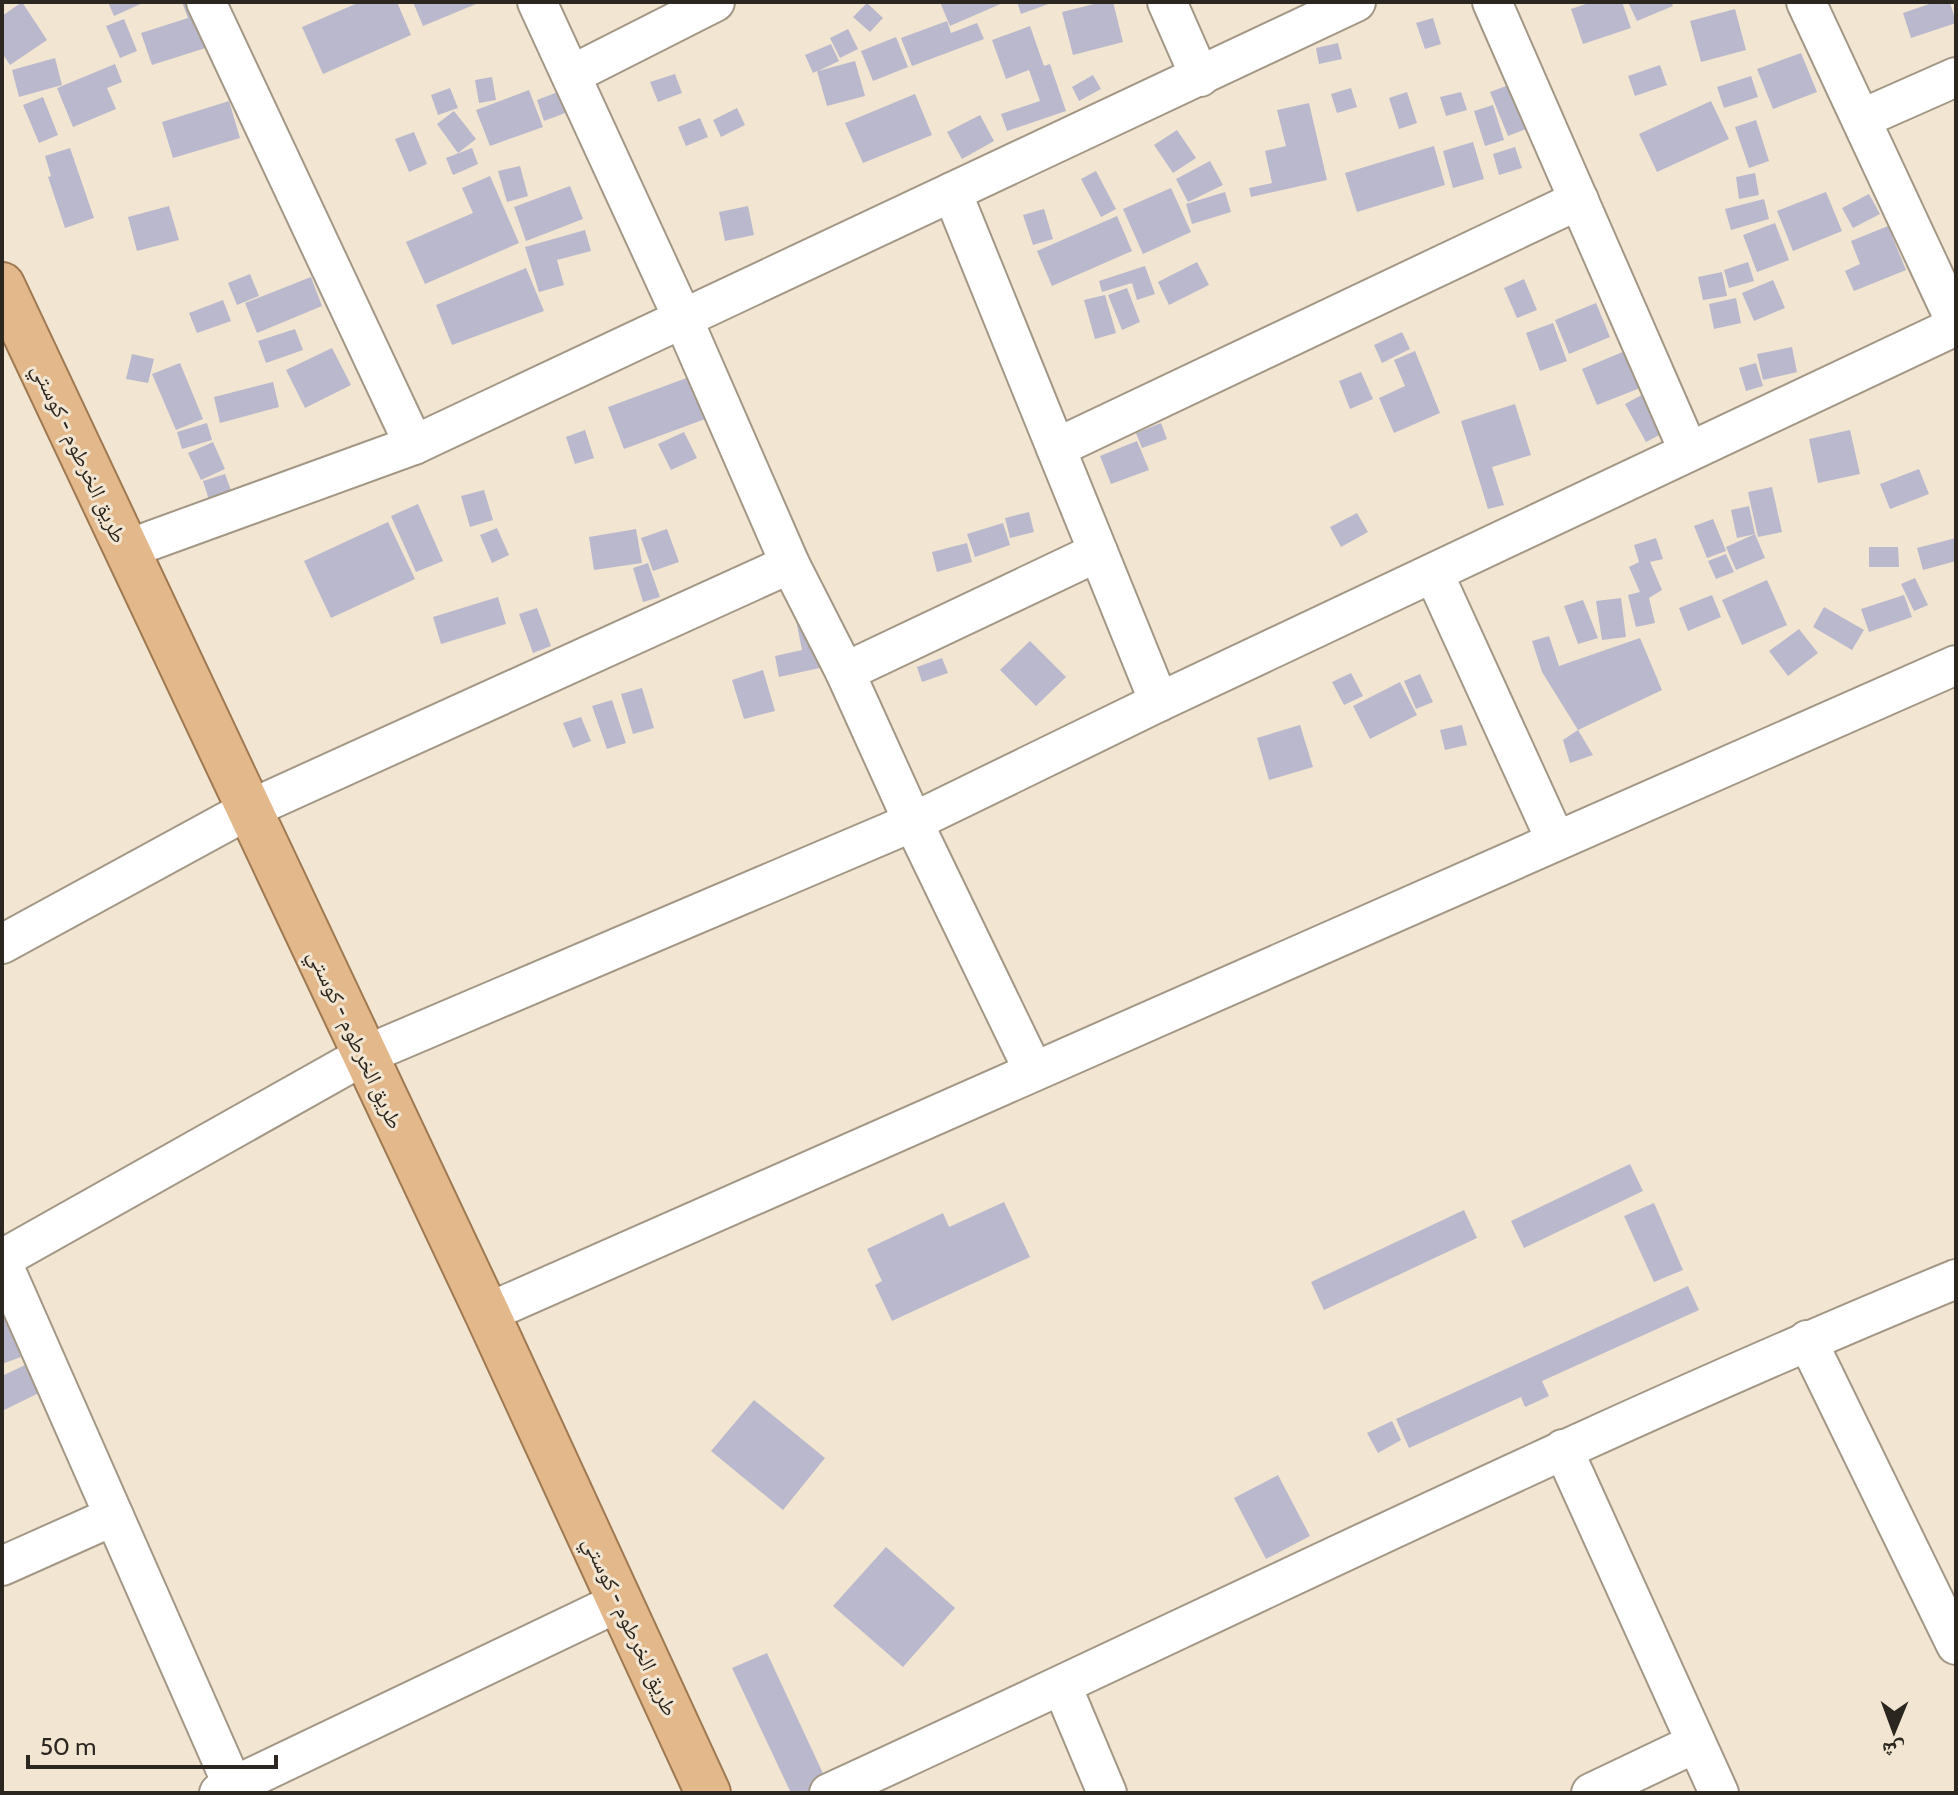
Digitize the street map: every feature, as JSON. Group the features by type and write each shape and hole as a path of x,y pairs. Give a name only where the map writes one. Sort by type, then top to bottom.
{"highway":[{"name":"طريق الخرطوم - كوستي","path":"7,311 125,550 487,1313 708,1793"}],"street":[{"path":"206,2 414,445"},
{"path":"537,2 683,319 790,564 845,672 913,822 1033,1070"},
{"path":"571,75 715,2"},
{"path":"1167,2 1200,77"},
{"path":"125,550 414,445 1356,2"},
{"path":"1492,2 1688,450"},
{"path":"619,1602 226,1790 114,1516 2,1260 363,1056 913,822 1956,324 1806,2"},
{"path":"1861,119 1956,77"},
{"path":"952,192 1159,702"},
{"path":"1056,448 1579,200"},
{"path":"845,672 1098,552"},
{"path":"2,944 248,810 790,564"},
{"path":"1434,574 1556,841"},
{"path":"487,1313 1956,665"},
{"path":"829,1793 1563,1449 1807,1340 1956,1279"},
{"path":"1807,1340 1956,1645"},
{"path":"1563,1449 1719,1793"},
{"path":"2,1566 114,1516"},
{"path":"1062,1686 1107,1793"},
{"path":"1591,1793 1696,1743"}],"building":[{"path":"22,2 47,40 10,65 2,53 2,16"},
{"path":"108,2 145,2 114,16"},
{"path":"182,2 204,2 218,44 152,65 141,33 188,18"},
{"path":"360,2 397,2 411,35 323,74 302,27"},
{"path":"413,2 481,2 423,26"},
{"path":"940,2 1005,2 950,26"},
{"path":"1017,2 1054,2 1021,14"},
{"path":"1113,2 1123,42 1073,55 1062,12"},
{"path":"1592,2 1622,2 1631,28 1583,44 1571,9"},
{"path":"1628,2 1671,2 1673,6 1637,21"},
{"path":"1935,2 1950,2 1956,23 1911,38 1903,13"},
{"path":"867,3 883,18 870,32 853,17"},
{"path":"1735,9 1746,50 1701,62 1690,21"},
{"path":"1433,18 1441,44 1425,49 1416,23"},
{"path":"124,19 137,51 120,58 106,26"},
{"path":"947,21 951,33 977,23 984,39 912,66 901,38"},
{"path":"1030,26 1044,66 1050,64 1066,111 1007,131 1001,114 1040,101 1029,70 1006,79 992,40"},
{"path":"848,29 858,49 840,58 830,38"},
{"path":"896,37 908,67 873,81 861,51"},
{"path":"1338,43 1342,59 1319,64 1316,48"},
{"path":"831,44 839,61 818,71 855,61 865,96 827,106 817,71 813,73 805,55"},
{"path":"1801,53 1817,92 1773,109 1757,69"},
{"path":"55,58 62,85 19,97 12,70"},
{"path":"115,64 122,82 107,88 116,109 73,127 57,88"},
{"path":"1660,65 1667,85 1635,96 1628,76"},
{"path":"675,74 682,93 658,102 650,82"},
{"path":"1093,75 1101,89 1079,101 1072,87"},
{"path":"1751,76 1758,97 1724,108 1717,87"},
{"path":"492,77 496,100 479,103 475,80"},
{"path":"1517,82 1534,126 1508,136 1490,92"},
{"path":"450,88 458,108 438,115 431,95"},
{"path":"1351,88 1357,107 1337,113 1331,94"},
{"path":"566,89 573,110 544,121 537,100"},
{"path":"529,90 543,127 490,146 476,110"},
{"path":"1407,92 1417,123 1399,129 1389,98"},
{"path":"1461,92 1467,110 1446,116 1440,97"},
{"path":"915,94 932,135 863,163 845,123"},
{"path":"43,97 58,135 39,143 23,105"},
{"path":"229,101 240,138 173,158 162,122"},
{"path":"1711,101 1729,139 1657,172 1639,134"},
{"path":"1309,103 1327,180 1251,197 1249,188 1272,183 1265,151 1286,146 1277,110"},
{"path":"1493,105 1504,140 1485,146 1474,111"},
{"path":"737,108 745,125 721,137 713,120"},
{"path":"454,111 476,139 458,153 437,124"},
{"path":"980,115 994,141 962,159 947,132"},
{"path":"700,118 708,137 686,146 678,127"},
{"path":"1756,120 1769,161 1749,168 1735,127"},
{"path":"1177,130 1196,158 1173,173 1154,145"},
{"path":"414,132 427,164 409,172 395,139"},
{"path":"1473,142 1484,179 1453,188 1443,151"},
{"path":"1434,146 1445,185 1357,212 1345,173"},
{"path":"1515,147 1522,168 1499,175 1493,154"},
{"path":"70,148 94,218 65,228 48,177 51,176 45,156"},
{"path":"472,148 478,164 453,175 446,158"},
{"path":"1210,161 1223,185 1188,202 1176,179"},
{"path":"520,166 528,196 507,202 498,171"},
{"path":"1096,171 1116,209 1101,217 1081,179"},
{"path":"1755,173 1759,195 1739,199 1736,177"},
{"path":"490,176 519,243 425,284 406,242 473,213 462,188"},
{"path":"570,186 583,219 526,241 514,207"},
{"path":"1171,188 1191,232 1143,254 1123,209"},
{"path":"1225,192 1231,212 1192,224 1186,204"},
{"path":"1826,192 1842,231 1793,251 1777,211"},
{"path":"1869,194 1880,214 1853,228 1842,208"},
{"path":"1764,199 1769,219 1731,230 1725,209"},
{"path":"169,206 179,240 137,251 128,217"},
{"path":"748,206 754,235 725,241 719,212"},
{"path":"1044,209 1053,239 1033,245 1023,215"},
{"path":"1117,216 1132,251 1052,286 1037,251"},
{"path":"1775,223 1789,260 1757,272 1743,235"},
{"path":"1888,226 1906,270 1854,291 1845,271 1860,264 1851,241"},
{"path":"585,230 591,251 557,260 564,285 539,292 525,247"},
{"path":"1197,262 1209,285 1169,305 1158,282"},
{"path":"1748,262 1754,281 1729,288 1724,270"},
{"path":"1145,266 1155,294 1137,300 1132,283 1102,292 1099,281"},
{"path":"526,268 544,311 452,345 436,305"},
{"path":"1722,272 1727,296 1703,300 1698,277"},
{"path":"250,274 259,296 237,305 228,283"},
{"path":"311,277 322,306 257,333 245,303"},
{"path":"1524,279 1537,310 1517,318 1504,288"},
{"path":"1773,280 1785,308 1754,321 1742,293"},
{"path":"1127,288 1140,322 1122,330 1108,295"},
{"path":"1105,295 1116,333 1095,339 1084,300"},
{"path":"1736,298 1741,323 1714,329 1709,304"},
{"path":"223,300 231,321 197,333 189,313"},
{"path":"1596,303 1610,337 1569,354 1555,320"},
{"path":"1553,323 1567,361 1540,371 1526,333"},
{"path":"295,329 303,350 266,363 258,341"},
{"path":"1402,332 1410,349 1382,363 1374,345"},
{"path":"1792,347 1797,372 1763,380 1757,354"},
{"path":"332,348 351,385 305,408 286,370"},
{"path":"1415,351 1440,413 1394,433 1379,398 1405,386 1394,360"},
{"path":"1625,351 1640,388 1597,405 1582,369"},
{"path":"132,354 154,359 148,383 126,379"},
{"path":"180,363 203,419 176,430 152,374"},
{"path":"1756,363 1763,386 1746,391 1739,368"},
{"path":"1361,372 1373,399 1350,409 1339,381"},
{"path":"700,373 716,415 624,449 608,407"},
{"path":"273,382 279,407 220,423 214,397"},
{"path":"1664,383 1684,422 1646,442 1625,404"},
{"path":"1515,404 1531,455 1492,467 1504,505 1488,509 1461,421"},
{"path":"207,423 212,440 182,449 177,432"},
{"path":"1161,423 1167,439 1142,448 1136,433"},
{"path":"585,430 594,458 575,464 566,437"},
{"path":"1850,430 1860,474 1818,483 1809,439"},
{"path":"684,432 697,458 671,470 658,444"},
{"path":"1137,441 1149,470 1111,484 1100,456"},
{"path":"213,442 225,469 201,480 188,453"},
{"path":"1919,469 1929,494 1890,509 1880,484"},
{"path":"225,474 232,493 209,500 203,481"},
{"path":"1772,487 1782,532 1758,537 1748,492"},
{"path":"484,490 493,520 470,527 461,496"},
{"path":"418,504 443,561 416,572 391,516"},
{"path":"1749,506 1755,534 1737,538 1731,510"},
{"path":"1029,512 1034,532 1010,538 1005,518"},
{"path":"1357,513 1368,532 1341,547 1330,527"},
{"path":"1713,519 1726,551 1707,558 1694,526"},
{"path":"388,522 415,579 331,618 304,561"},
{"path":"1003,523 1010,545 975,557 967,534"},
{"path":"497,528 509,555 492,563 480,535"},
{"path":"636,529 642,563 594,570 589,537"},
{"path":"667,529 679,562 653,571 641,538"},
{"path":"1755,534 1765,558 1736,570 1726,547"},
{"path":"1656,538 1663,559 1650,562 1662,590 1649,598 1655,623 1636,627 1628,595 1640,592 1629,567 1639,562 1634,545"},
{"path":"1956,538 1956,561 1923,570 1917,548"},
{"path":"967,543 972,562 937,572 932,552"},
{"path":"1869,547 1898,547 1899,567 1869,567"},
{"path":"1726,554 1734,572 1716,579 1708,561"},
{"path":"648,563 660,597 643,602 633,568"},
{"path":"1915,578 1928,605 1914,611 1901,584"},
{"path":"1767,580 1787,625 1742,645 1722,600"},
{"path":"1712,595 1721,617 1688,631 1679,608"},
{"path":"1904,595 1912,617 1869,632 1861,609"},
{"path":"498,597 506,624 441,644 433,617"},
{"path":"1621,598 1626,637 1602,640 1596,601"},
{"path":"1583,600 1598,638 1578,644 1564,606"},
{"path":"1824,607 1864,630 1852,650 1813,627"},
{"path":"537,608 551,646 533,653 519,614"},
{"path":"814,616 824,667 779,677 775,656 802,650 796,620"},
{"path":"1799,629 1818,653 1788,676 1769,651"},
{"path":"1549,636 1559,666 1640,638 1662,690 1578,730 1542,672 1532,641"},
{"path":"1030,641 1066,677 1036,706 1000,670"},
{"path":"942,658 948,673 922,682 917,667"},
{"path":"763,670 775,711 744,719 732,680"},
{"path":"1351,673 1363,696 1344,705 1332,682"},
{"path":"1420,674 1433,702 1416,709 1404,681"},
{"path":"1400,682 1417,715 1370,739 1353,706"},
{"path":"642,688 654,728 633,734 621,694"},
{"path":"612,700 626,743 607,749 592,706"},
{"path":"581,717 591,741 573,748 563,723"},
{"path":"1300,725 1313,767 1269,780 1257,738"},
{"path":"1462,725 1467,745 1445,750 1440,730"},
{"path":"1578,730 1593,755 1570,763 1563,740"},
{"path":"1630,1164 1643,1191 1524,1248 1511,1221"},
{"path":"1004,1202 1030,1257 892,1321 875,1285 882,1281 867,1249 943,1213 949,1227"},
{"path":"1654,1203 1683,1270 1654,1282 1624,1216"},
{"path":"1464,1210 1477,1238 1324,1310 1311,1282"},
{"path":"1688,1286 1699,1310 1542,1381 1549,1396 1525,1407 1521,1397 1409,1448 1396,1419"},
{"path":"2,1312 21,1357 2,1364"},
{"path":"25,1365 39,1393 2,1411 2,1376"},
{"path":"754,1400 825,1458 783,1510 711,1451"},
{"path":"1392,1421 1401,1440 1378,1453 1367,1433"},
{"path":"1278,1475 1310,1536 1266,1559 1234,1498"},
{"path":"886,1547 955,1608 903,1667 833,1606"},
{"path":"767,1653 827,1782 803,1793 791,1793 732,1668"}]}
